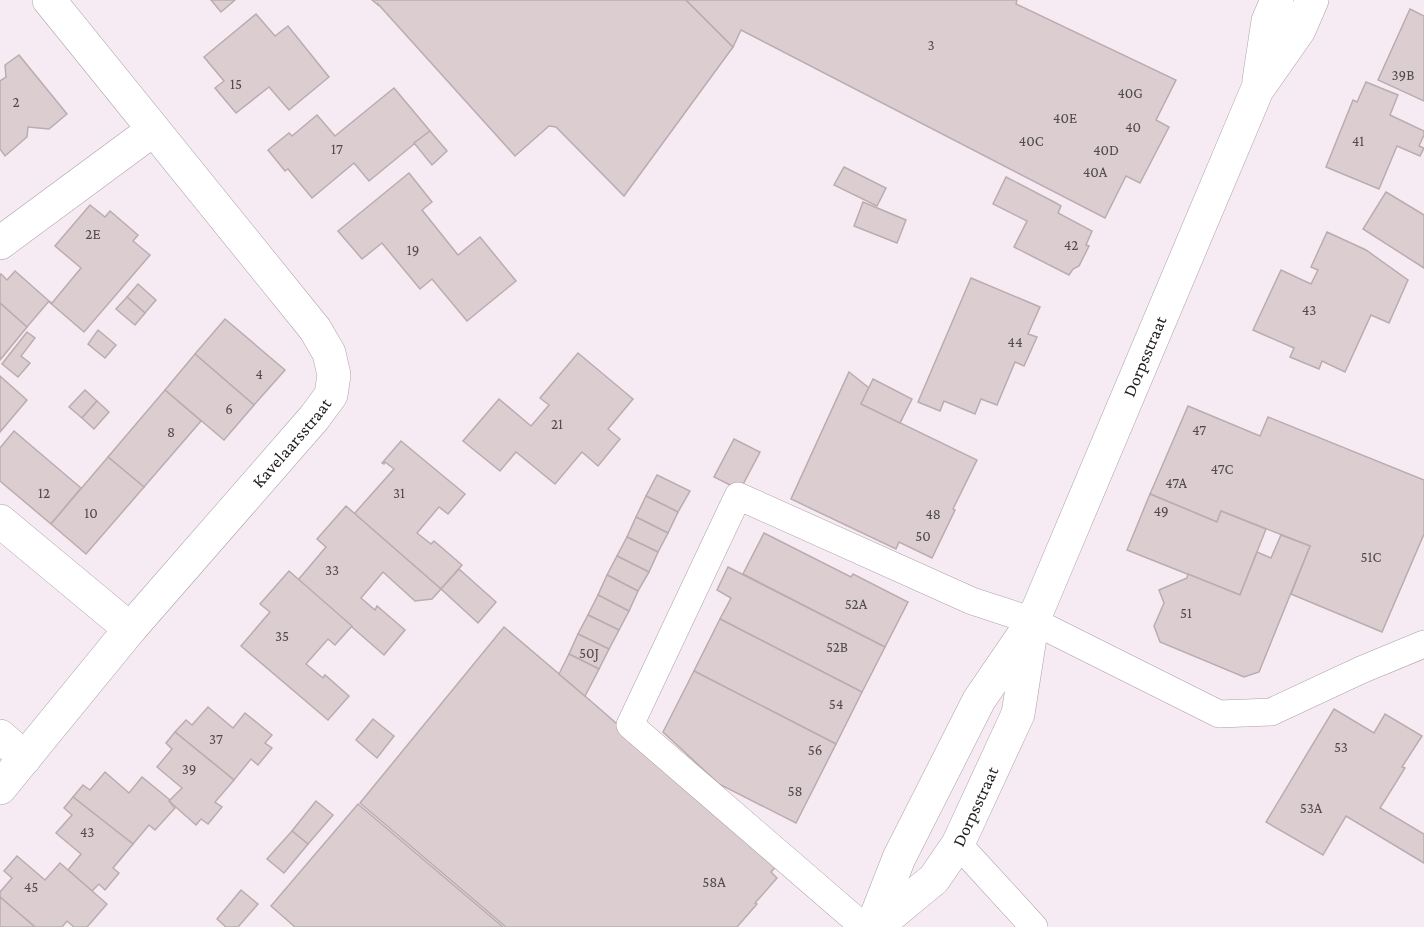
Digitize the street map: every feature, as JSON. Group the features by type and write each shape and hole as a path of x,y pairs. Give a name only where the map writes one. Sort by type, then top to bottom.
{"street":[{"name":"Kavelaarsstraat","path":"0,788 129,629 314,418 331,396 334,375 328,353 315,328 49,0"},
{"name":"Dorpsstraat","path":"1257,90 1269,21 1277,0"},
{"name":"Dorpsstraat","path":"874,927 903,849 979,700 1033,621 1257,90 1299,30 1312,0"},
{"path":"0,243 153,130"},
{"path":"0,521 129,629"},
{"name":"Dorpsstraat","path":"874,927 934,879 958,844 1018,714 1033,621"},
{"path":"0,736 25,758"}],"lane":[{"path":"864,927 630,724 738,496 972,601 1033,621 1219,714 1271,712 1361,670 1424,644"},
{"path":"958,844 1034,927"}],"building":[{"path":"211,0 235,0 221,12"},
{"path":"372,0 686,0 733,47 624,196 556,127 549,126 515,156"},
{"path":"686,0 1017,0 1016,4 1176,80 1156,120 1169,127 1140,183 1126,176 1105,218 741,30 733,47"},
{"path":"1410,9 1424,16 1424,101 1378,80"},
{"path":"256,14 275,36 288,26 329,77 289,110 269,87 236,113 215,88 224,81 204,57"},
{"path":"19,55 67,114 49,129 28,127 27,137 5,156 0,149 0,81 6,77 5,65"},
{"path":"1366,82 1398,95 1390,115 1424,131 1419,146 1424,148 1420,156 1397,146 1379,189 1326,167 1353,100 1357,102"},
{"path":"394,88 430,131 369,181 354,163 312,198 288,169 285,171 268,150 289,133 292,136 317,115 335,136"},
{"path":"430,131 447,151 432,165 414,143"},
{"path":"844,167 886,188 877,206 834,185"},
{"path":"409,173 432,202 422,210 458,255 480,237 516,281 467,321 432,279 420,289 382,243 362,259 338,231"},
{"path":"1006,177 1061,206 1058,213 1092,231 1086,245 1089,246 1079,266 1069,275 1014,247 1027,221 993,204"},
{"path":"1386,192 1424,215 1424,268 1363,229"},
{"path":"863,202 906,220 897,243 854,226"},
{"path":"90,205 105,217 110,211 138,235 133,241 150,255 84,332 48,301 52,303 81,268 55,246"},
{"path":"1327,232 1366,250 1408,280 1389,323 1371,315 1345,372 1322,361 1319,369 1290,357 1294,348 1253,330 1281,270 1311,284 1318,270 1311,267"},
{"path":"15,271 49,301 27,327 0,303 0,276 1,274 7,280"},
{"path":"971,278 1040,307 1028,334 1037,337 1024,366 1015,362 997,405 981,399 975,414 944,401 940,411 918,402"},
{"path":"138,284 156,300 145,313 127,297"},
{"path":"127,297 145,313 135,325 116,309"},
{"path":"0,303 27,327 0,360"},
{"path":"225,319 285,370 254,405 195,354"},
{"path":"98,330 116,345 105,358 88,344"},
{"path":"27,332 35,338 21,356 30,363 18,377 2,364"},
{"path":"578,353 633,399 608,429 620,439 598,466 582,452 555,484 516,452 500,471 463,441 499,399 531,426 549,405 540,398"},
{"path":"195,354 254,405 224,440 165,390"},
{"path":"849,372 869,388 861,404 977,460 932,558 899,542 896,549 791,499"},
{"path":"0,376 27,400 0,432"},
{"path":"873,379 912,399 900,423 861,404"},
{"path":"85,390 97,401 82,418 69,407"},
{"path":"165,390 201,421 144,487 108,457"},
{"path":"97,401 109,412 94,429 82,418"},
{"path":"1188,406 1260,436 1268,417 1424,480 1424,534 1382,632 1291,594 1310,546 1221,511 1217,522 1150,494"},
{"path":"14,431 81,488 51,524 0,481 0,448"},
{"path":"734,439 760,452 740,490 714,477"},
{"path":"401,441 465,494 448,514 439,507 417,533 431,544 434,541 462,565 441,589 354,514 394,469 385,462 382,463"},
{"path":"108,457 144,487 86,554 51,524"},
{"path":"657,475 690,491 678,512 646,496"},
{"path":"1150,494 1217,522 1221,511 1266,529 1240,595 1127,550"},
{"path":"646,496 678,512 668,533 636,517"},
{"path":"346,506 441,589 432,599 415,601 383,572 361,598 375,610 377,606 405,630 384,655 298,580 326,547 317,539"},
{"path":"636,517 668,533 658,552 627,537"},
{"path":"764,533 851,577 853,574 908,602 885,647 743,574"},
{"path":"1281,535 1310,546 1259,672 1244,677 1160,642 1154,626 1164,603 1159,590 1187,578 1188,574 1240,595 1257,552 1271,558"},
{"path":"627,537 658,552 649,572 617,556"},
{"path":"617,556 649,572 638,591 607,575"},
{"path":"728,567 885,647 862,692 720,619 731,598 717,590"},
{"path":"459,569 496,602 478,623 441,589"},
{"path":"289,571 352,626 335,645 328,639 306,664 323,678 325,675 349,696 328,720 241,646 270,612 260,604"},
{"path":"607,575 638,591 629,611 598,595"},
{"path":"598,595 629,611 619,630 588,615"},
{"path":"588,615 619,630 609,649 578,634"},
{"path":"720,619 862,692 836,744 694,671"},
{"path":"504,627 778,864 771,872 777,878 737,927 506,927 360,803"},
{"path":"578,634 609,649 599,669 569,654"},
{"path":"569,654 599,669 585,696 559,674"},
{"path":"694,671 836,744 796,823 719,784 663,732"},
{"path":"208,707 233,728 245,713 272,735 265,743 272,748 258,765 251,759 234,780 175,732 186,720 192,725"},
{"path":"1334,709 1374,733 1385,714 1422,736 1380,808 1424,834 1424,863 1346,816 1323,855 1266,822"},
{"path":"373,719 394,736 377,758 356,740"},
{"path":"175,732 234,780 215,802 222,807 208,824 201,819 196,825 169,801 182,788 157,767 172,749 166,743"},
{"path":"105,772 129,793 142,777 170,800 175,808 155,830 149,825 133,844 73,797 83,785 90,790"},
{"path":"73,797 133,844 113,868 119,873 105,890 99,884 92,891 68,870 81,854 56,833 72,815 64,808"},
{"path":"316,801 333,815 308,844 292,831"},
{"path":"358,804 503,927 295,927 271,906"},
{"path":"292,831 308,844 284,873 267,859"},
{"path":"17,856 45,880 60,863 107,904 87,927 74,927 67,921 62,927 35,927 0,897 0,892 12,878 4,871"},
{"path":"241,890 258,904 238,927 226,927 217,919"},
{"path":"0,897 35,927 0,927"}]}
